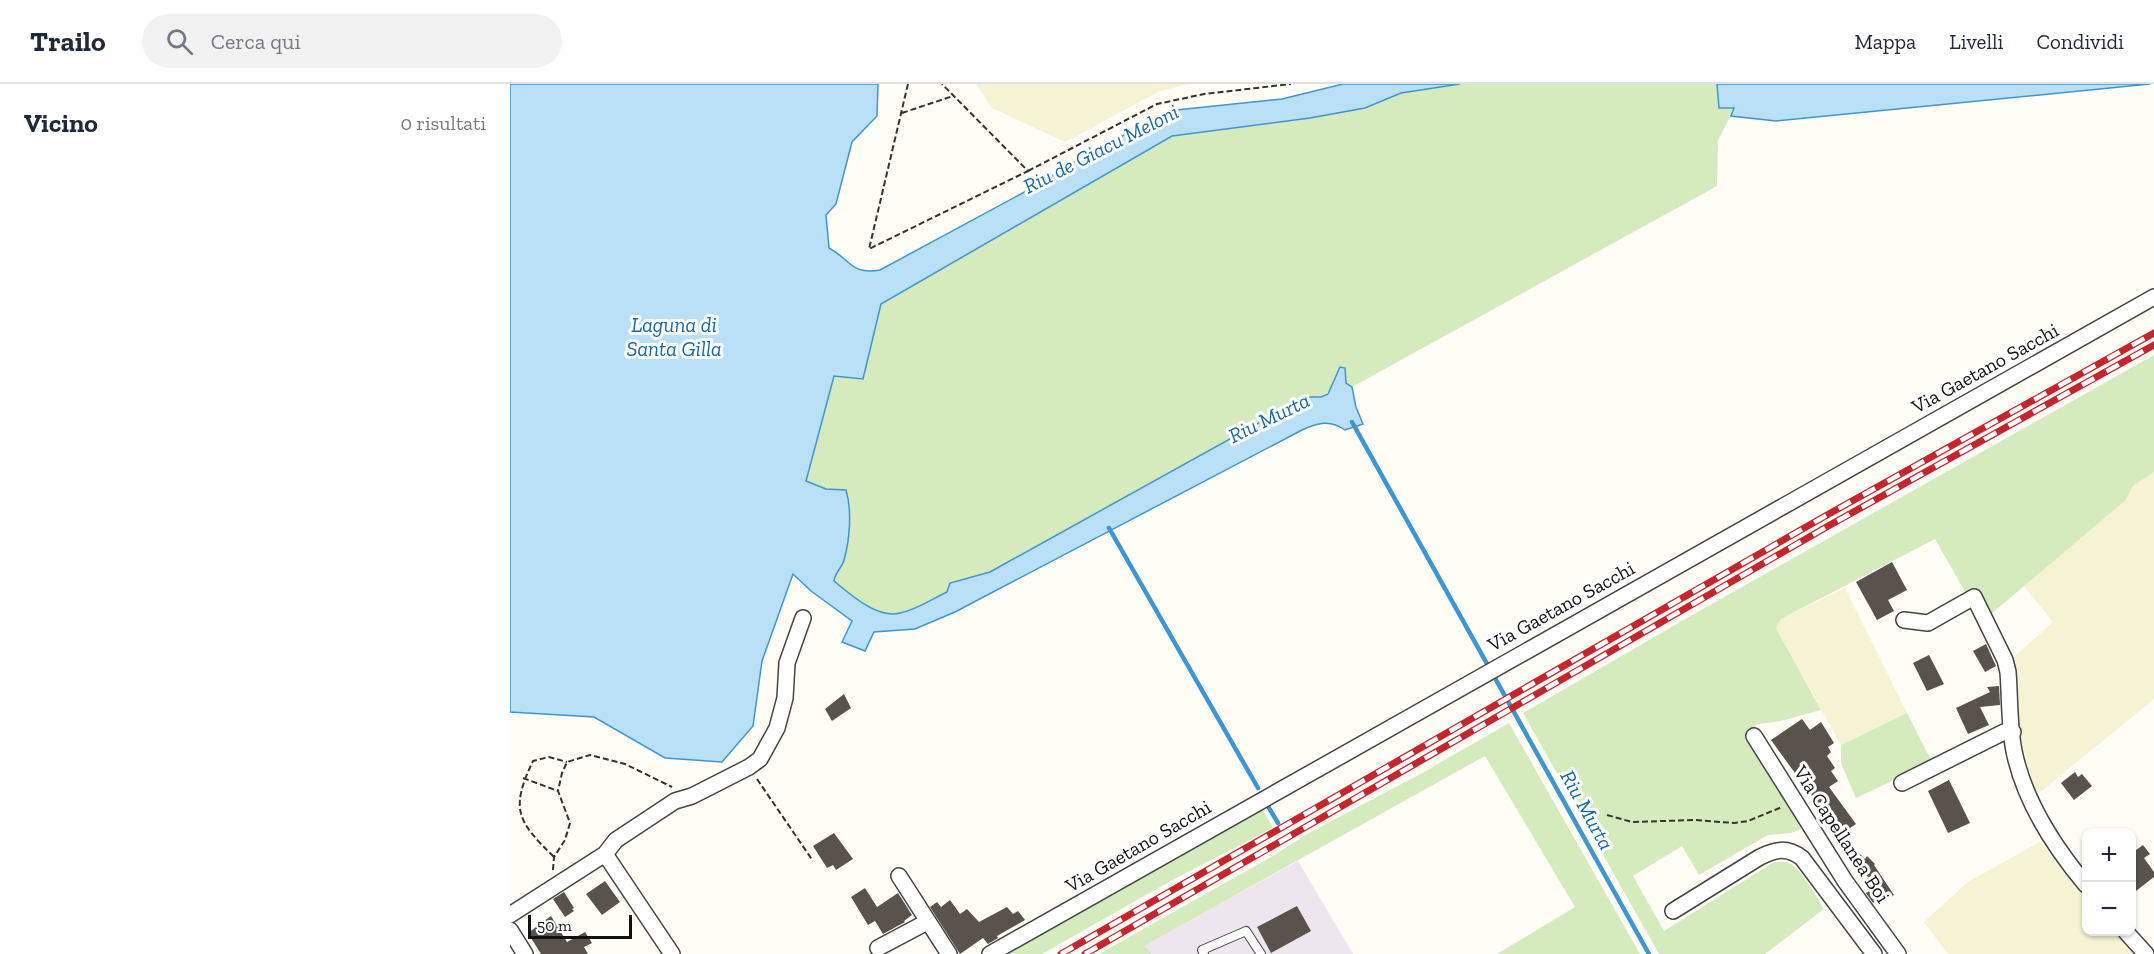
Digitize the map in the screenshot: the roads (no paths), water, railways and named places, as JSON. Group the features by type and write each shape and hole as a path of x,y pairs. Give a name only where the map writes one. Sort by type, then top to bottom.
{"street":[{"name":"Via Gaetano Sacchi","path":"990,954 2154,297"},
{"path":"1904,620 1928,623 1974,597 2005,660 2008,672 2014,751 2026,788 2049,835 2084,882"},
{"path":"510,915 605,854 616,840 675,801 692,796 760,759 777,728 785,698 787,663 803,618"},
{"path":"1902,783 2004,732 2013,732"},
{"name":"Via Capellanea Boi","path":"1754,736 1845,881 1898,954"},
{"path":"1673,911 1760,857 1773,851 1788,850 1802,858 1874,954"},
{"path":"605,854 672,954"},
{"path":"898,876 949,954"},
{"path":"878,948 927,922"},
{"path":"510,930 525,954"},
{"path":"2130,936 2146,954"}],"lane":[{"path":"1204,954 1202,950 1246,931 1262,954"}],"water":[{"name":"Laguna di Santa Gilla","path":"510,84 878,84 877,116 852,142 836,204 826,215 829,248 857,268 870,271 880,270 1043,182 1093,150 1176,110 1282,99 1343,84 1460,84 1401,93 1365,108 1310,118 1172,136 881,304 863,379 834,376 806,481 826,489 846,490 850,515 848,543 843,563 834,581 864,604 882,612 891,614 912,609 947,592 950,583 990,572 1291,405 1309,397 1321,397 1328,394 1340,367 1345,368 1346,383 1352,387 1356,407 1363,424 1345,430 1334,424 1323,423 1302,430 955,612 915,629 874,632 865,651 842,642 852,621 811,591 793,574 762,661 753,726 722,762 665,758 594,717 510,712"},
{"path":"1717,84 2150,84 1776,121 1731,116 1734,108 1719,108"}],"waterway":[{"name":"Riu Murta","path":"1352,422 1649,954"},
{"path":"1109,528 1258,788"},
{"path":"1269,808 1278,823"}],"railway":[{"path":"1061,954 1827,515 2154,333"},
{"path":"1085,954 1830,525 2154,345"}],"water label":[{"name":"Riu de Giacu Meloni","path":"1101,149"}]}
